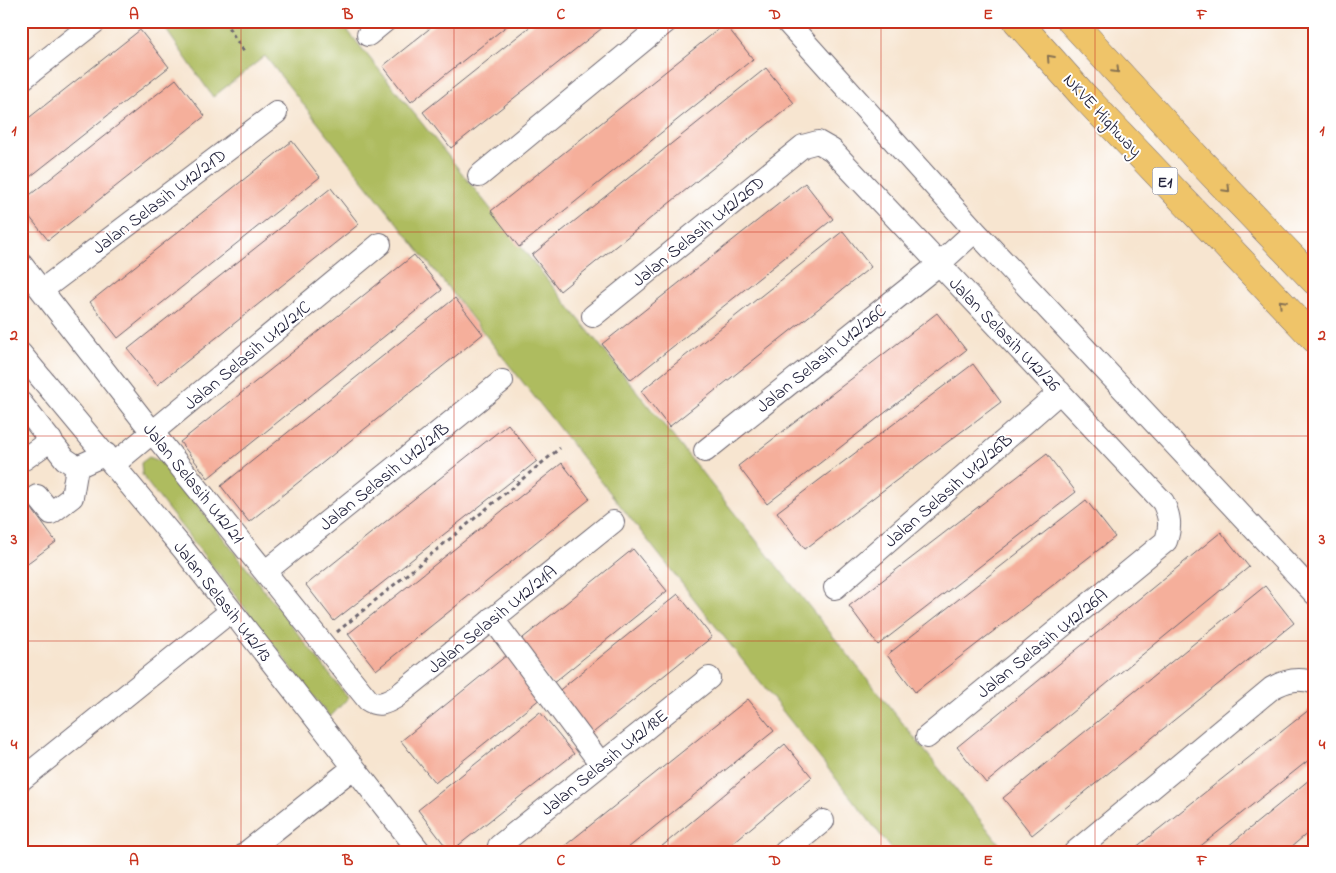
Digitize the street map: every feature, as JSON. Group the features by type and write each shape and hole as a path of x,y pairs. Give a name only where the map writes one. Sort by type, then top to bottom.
{"highway":[{"name":"NKVE Highway","path":"1017,21 1083,95 1315,339"},
{"name":"E1","path":"1071,21 1196,158 1315,281"}],"street":[{"path":"21,80 96,21"},
{"path":"479,176 667,21"},
{"path":"786,21 975,230 1315,594"},
{"name":"Jalan Selasih U12/21D","path":"42,290 276,112"},
{"name":"Jalan Selasih U12/26","path":"803,146 818,142 832,150 938,265 1163,502 1169,516 1170,528 1166,541 1156,550"},
{"name":"Jalan Selasih U12/26D","path":"593,316 803,146"},
{"name":"Jalan Selasih U12/26C","path":"705,451 938,265 975,230"},
{"name":"Jalan Selasih U12/21C","path":"77,467 110,459 154,433 380,244"},
{"name":"Jalan Selasih U12/21","path":"21,264 368,700"},
{"name":"Jalan Selasih U12/13","path":"21,354 110,459 420,852"},
{"name":"Jalan Selasih U12/21B","path":"266,571 502,381"},
{"name":"Jalan Selasih U12/26B","path":"835,588 1060,392"},
{"path":"21,403 65,458 77,467 72,497 52,513 37,496"},
{"path":"21,454 24,459 51,440"},
{"name":"Jalan Selasih U12/21A","path":"368,700 374,704 382,704 396,697 613,522"},
{"name":"Jalan Selasih U12/26A","path":"927,737 1156,550"},
{"path":"21,780 231,611"},
{"path":"492,618 601,764"},
{"name":"Jalan Selasih U12/18E","path":"498,849 709,678"},
{"path":"1075,852 1272,688 1284,681 1298,679 1315,683"},
{"path":"247,852 353,768"},
{"path":"785,852 823,821"}],"path":[{"path":"224,21 245,53"},
{"path":"325,645 560,448"}],"green space":[{"path":"160,21 359,21 348,31 1006,852 894,852 265,56 213,97"},
{"path":"149,457 162,462 171,471 348,698 330,717 146,481 142,474 141,463"}],"building":[{"path":"439,21 513,21 411,102 383,66"},
{"path":"537,21 611,21 451,148 423,112"},
{"path":"725,24 753,59 519,247 491,211"},
{"path":"140,30 169,67 21,184 21,124"},
{"path":"766,68 794,103 560,291 532,255"},
{"path":"176,79 205,116 48,240 21,206 21,202"},
{"path":"292,141 320,177 118,338 90,302"},
{"path":"805,183 833,219 631,380 602,344"},
{"path":"331,188 359,224 157,385 128,349"},
{"path":"843,231 871,267 669,427 641,391"},
{"path":"414,255 442,290 208,478 180,442"},
{"path":"455,298 483,334 249,522 221,486"},
{"path":"937,313 966,350 767,504 738,466"},
{"path":"973,364 1001,402 805,549 777,512"},
{"path":"508,424 537,461 334,621 306,585"},
{"path":"1047,454 1076,492 878,645 849,606"},
{"path":"562,463 590,499 376,670 348,634"},
{"path":"24,498 56,542 21,568 21,500"},
{"path":"1086,500 1115,537 915,692 887,655"},
{"path":"1221,532 1249,567 986,783 957,747"},
{"path":"633,549 667,591 552,684 518,642"},
{"path":"1265,586 1294,623 1032,835 1003,798"},
{"path":"678,594 712,637 589,736 556,693"},
{"path":"507,655 541,698 435,783 401,741"},
{"path":"748,699 774,731 623,852 557,852"},
{"path":"1315,705 1315,755 1193,852 1130,852"},
{"path":"540,712 574,754 450,852 418,810"},
{"path":"785,744 812,777 722,852 655,852"},
{"path":"1315,775 1315,827 1285,852 1221,852"}]}
